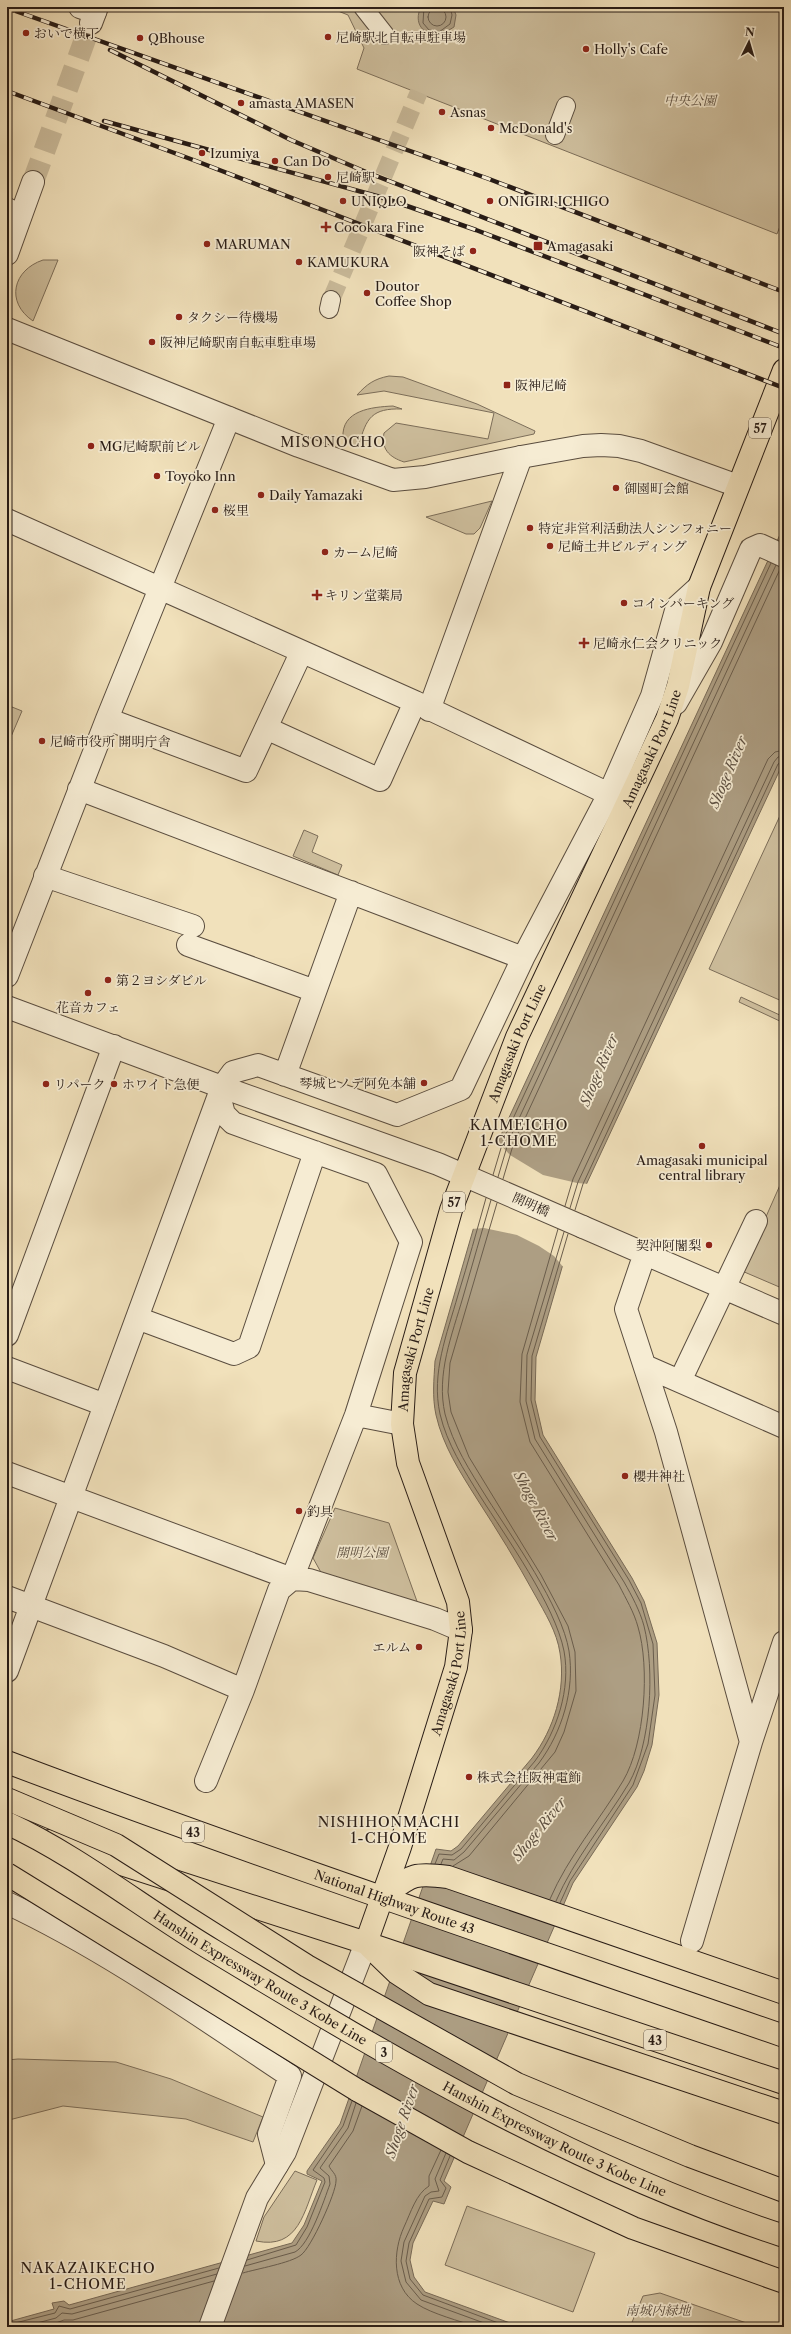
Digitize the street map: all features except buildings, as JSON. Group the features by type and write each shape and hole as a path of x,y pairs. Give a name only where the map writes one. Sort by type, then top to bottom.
{"main road":[{"name":"Amagasaki Port Line","path":"366,1943 400,1847 456,1667 461,1630 458,1602 408,1463 402,1424 405,1373 451,1210 471,1177 517,1037 667,719 678,686 700,587 784,370"},
{"name":"National Highway Route 43","path":"7,1762 155,1818 784,2036"},
{"path":"7,1799 116,1845 307,1966 517,2084 690,2156 784,2191"},
{"name":"Hanshin Expressway Route 3 Kobe Line","path":"7,1823 38,1838 198,1942 358,2039 485,2107 623,2175 728,2218 784,2236"},
{"name":"43","path":"7,1827 366,1943 400,1964 527,1997 784,2083"},
{"path":"7,1874 357,2090 468,2152 633,2228 784,2282"},
{"path":"382,1897 412,1875 448,1877 784,1993"},
{"path":"400,1964 429,1994 784,2113"}],"street":[{"path":"363,7 385,35"},
{"path":"7,254 14,212 33,182"},
{"path":"7,329 229,418 393,480 425,477 583,446 619,446 641,450 738,486"},
{"path":"7,976 79,789 229,418"},
{"path":"266,728 380,780 422,706 521,457"},
{"path":"7,520 422,706 609,794"},
{"path":"667,719 711,642 747,555 751,549 758,545 778,554"},
{"path":"7,1671 29,1606 72,1496 220,1091 233,1072 258,1065 396,1115 461,1089 523,958 609,794 652,696 677,607 700,587"},
{"path":"107,719 246,771 301,653"},
{"path":"79,789 523,958"},
{"path":"45,876 190,936 315,991"},
{"path":"285,1075 350,892"},
{"name":"開明橋","path":"7,1007 114,1046 220,1091 380,1142 471,1177 784,1314"},
{"path":"7,1335 114,1046"},
{"path":"206,1781 243,1690 279,1590 292,1579 356,1415 411,1242 376,1174 233,1123 224,1114 220,1091"},
{"path":"137,1318 234,1354 248,1347 315,1152"},
{"path":"680,1381 756,1221"},
{"path":"645,1253 626,1309 666,1432 751,1742"},
{"path":"645,1366 784,1427"},
{"path":"7,1368 105,1405"},
{"path":"356,1415 402,1424"},
{"path":"7,1473 292,1579 309,1580 435,1619 461,1630"},
{"path":"7,1598 164,1656 243,1690"},
{"path":"692,1941 751,1742 784,1642"},
{"path":"7,1903 74,1937 141,1977 290,2076 269,2134 277,2165"},
{"path":"210,2327 257,2198 285,2152 366,1943"}],"green space":[{"name":"中央公園","path":"328,7 784,7 784,216 777,234 357,69 364,48 348,15"},
{"path":"43,260 58,260 33,321 24,313 19,305 16,296 16,287 19,279 25,271"},
{"path":"389,376 403,377 477,404 535,431 534,434 404,462 394,458 387,452 383,439 384,433 396,423 488,439 494,413 384,391 357,395 371,382"},
{"path":"393,406 402,409 384,410 372,416 364,428 359,445 355,446 343,438 347,421 352,416 367,409"},
{"path":"492,501 480,528 474,534 466,534 426,517"},
{"path":"7,705 22,711 7,746"},
{"path":"784,807 784,1002 709,969"},
{"path":"304,830 318,836 312,852 342,865 338,875 293,856"},
{"path":"741,997 784,1017 784,1023 739,1002"},
{"path":"784,1176 784,1289 742,1271"},
{"name":"開明公園","path":"335,1508 389,1523 419,1607 323,1576 313,1558"},
{"path":"18,2059 116,2062 171,2079 263,2117 253,2142 186,2119 63,2106 9,2120 7,2118 7,2060"},
{"path":"295,2171 317,2180 298,2226 291,2234 282,2240 270,2242 256,2241 264,2217"},
{"path":"467,2206 595,2253 573,2312 445,2265"},
{"name":"南城内緑地","path":"660,2293 758,2327 630,2327 643,2296"}],"water":[{"path":"421,7 453,7 456,15 454,27 439,36 424,31 418,18"},
{"name":"Shoge River","path":"784,526 784,761 586,1185 536,1357 535,1400 543,1435 632,1578 644,1601 657,1643 659,1695 652,1745 644,1771 637,1787 573,1883 444,2181 451,2187 444,2204 433,2201 413,2243 410,2260 414,2277 425,2292 521,2327 7,2327 7,2322 54,2309 52,2303 64,2301 69,2305 292,2243 304,2225 322,2181 307,2174 307,2171 340,2124 436,1849 451,1851 458,1846 532,1758 540,1747 552,1722 560,1695 561,1681 560,1653 556,1638 547,1616 521,1570 464,1479 443,1437 436,1415 434,1402 435,1361 500,1137"}],"pier":[{"path":"497,1141 510,1155 543,1175 577,1183 589,1184 564,1268 554,1256 539,1246 517,1235 484,1228 471,1229"}],"tunnel":[{"path":"33,182 91,23"},
{"path":"331,300 419,92"}],"railway":[{"path":"7,8 489,179 784,292"},
{"path":"110,50 291,140 366,172 784,334"},
{"path":"7,91 196,161 784,388"},
{"path":"104,121 384,198 476,230 784,348"}],"place":[{"name":"おいで横丁","path":"26,33"},
{"name":"尼崎駅北自転車駐車場","path":"328,37"},
{"name":"QBhouse","path":"140,38"},
{"name":"Holly's Cafe","path":"586,49"},
{"name":"amasta AMASEN","path":"241,103"},
{"name":"Asnas","path":"442,112"},
{"name":"McDonald's","path":"491,128"},
{"name":"Izumiya","path":"202,153"},
{"name":"Can Do","path":"275,161"},
{"name":"尼崎駅","path":"328,177"},
{"name":"UNIQLO","path":"343,201"},
{"name":"ONIGIRI ICHIGO","path":"490,201"},
{"name":"Cocokara Fine","path":"326,227"},
{"name":"MARUMAN","path":"207,244"},
{"name":"Amagasaki","path":"538,246"},
{"name":"阪神そば","path":"473,251"},
{"name":"KAMUKURA","path":"299,262"},
{"name":"Doutor Coffee Shop","path":"367,293"},
{"name":"タクシー待機場","path":"179,317"},
{"name":"阪神尼崎駅南自転車駐車場","path":"152,342"},
{"name":"阪神尼崎","path":"507,385"},
{"name":"MG尼崎駅前ビル","path":"91,446"},
{"name":"Toyoko Inn","path":"157,476"},
{"name":"御園町会館","path":"616,488"},
{"name":"Daily Yamazaki","path":"261,495"},
{"name":"桜里","path":"215,510"},
{"name":"特定非営利活動法人シンフォニー","path":"530,528"},
{"name":"尼崎土井ビルディング","path":"550,546"},
{"name":"カーム尼崎","path":"325,552"},
{"name":"キリン堂薬局","path":"317,595"},
{"name":"コインパーキング","path":"624,603"},
{"name":"尼崎永仁会クリニック","path":"584,643"},
{"name":"尼崎市役所 開明庁舎","path":"42,741"},
{"name":"第２ヨシダビル","path":"108,980"},
{"name":"花音カフェ","path":"88,993"},
{"name":"琴城ヒノデ阿免本舗","path":"424,1083"},
{"name":"リパーク","path":"46,1084"},
{"name":"ホワイト急便","path":"114,1084"},
{"name":"Amagasaki municipal central library","path":"702,1146"},
{"name":"契沖阿闍梨","path":"709,1245"},
{"name":"櫻井神社","path":"625,1476"},
{"name":"釣具","path":"299,1511"},
{"name":"エルム","path":"419,1647"},
{"name":"株式会社阪神電飾","path":"469,1777"}],"district":[{"name":"MISONOCHO","path":"333,442"},
{"name":"KAIMEICHO 1-CHOME","path":"519,1134"},
{"name":"NISHIHONMACHI 1-CHOME","path":"389,1830"},
{"name":"NAKAZAIKECHO 1-CHOME","path":"88,2276"}]}
